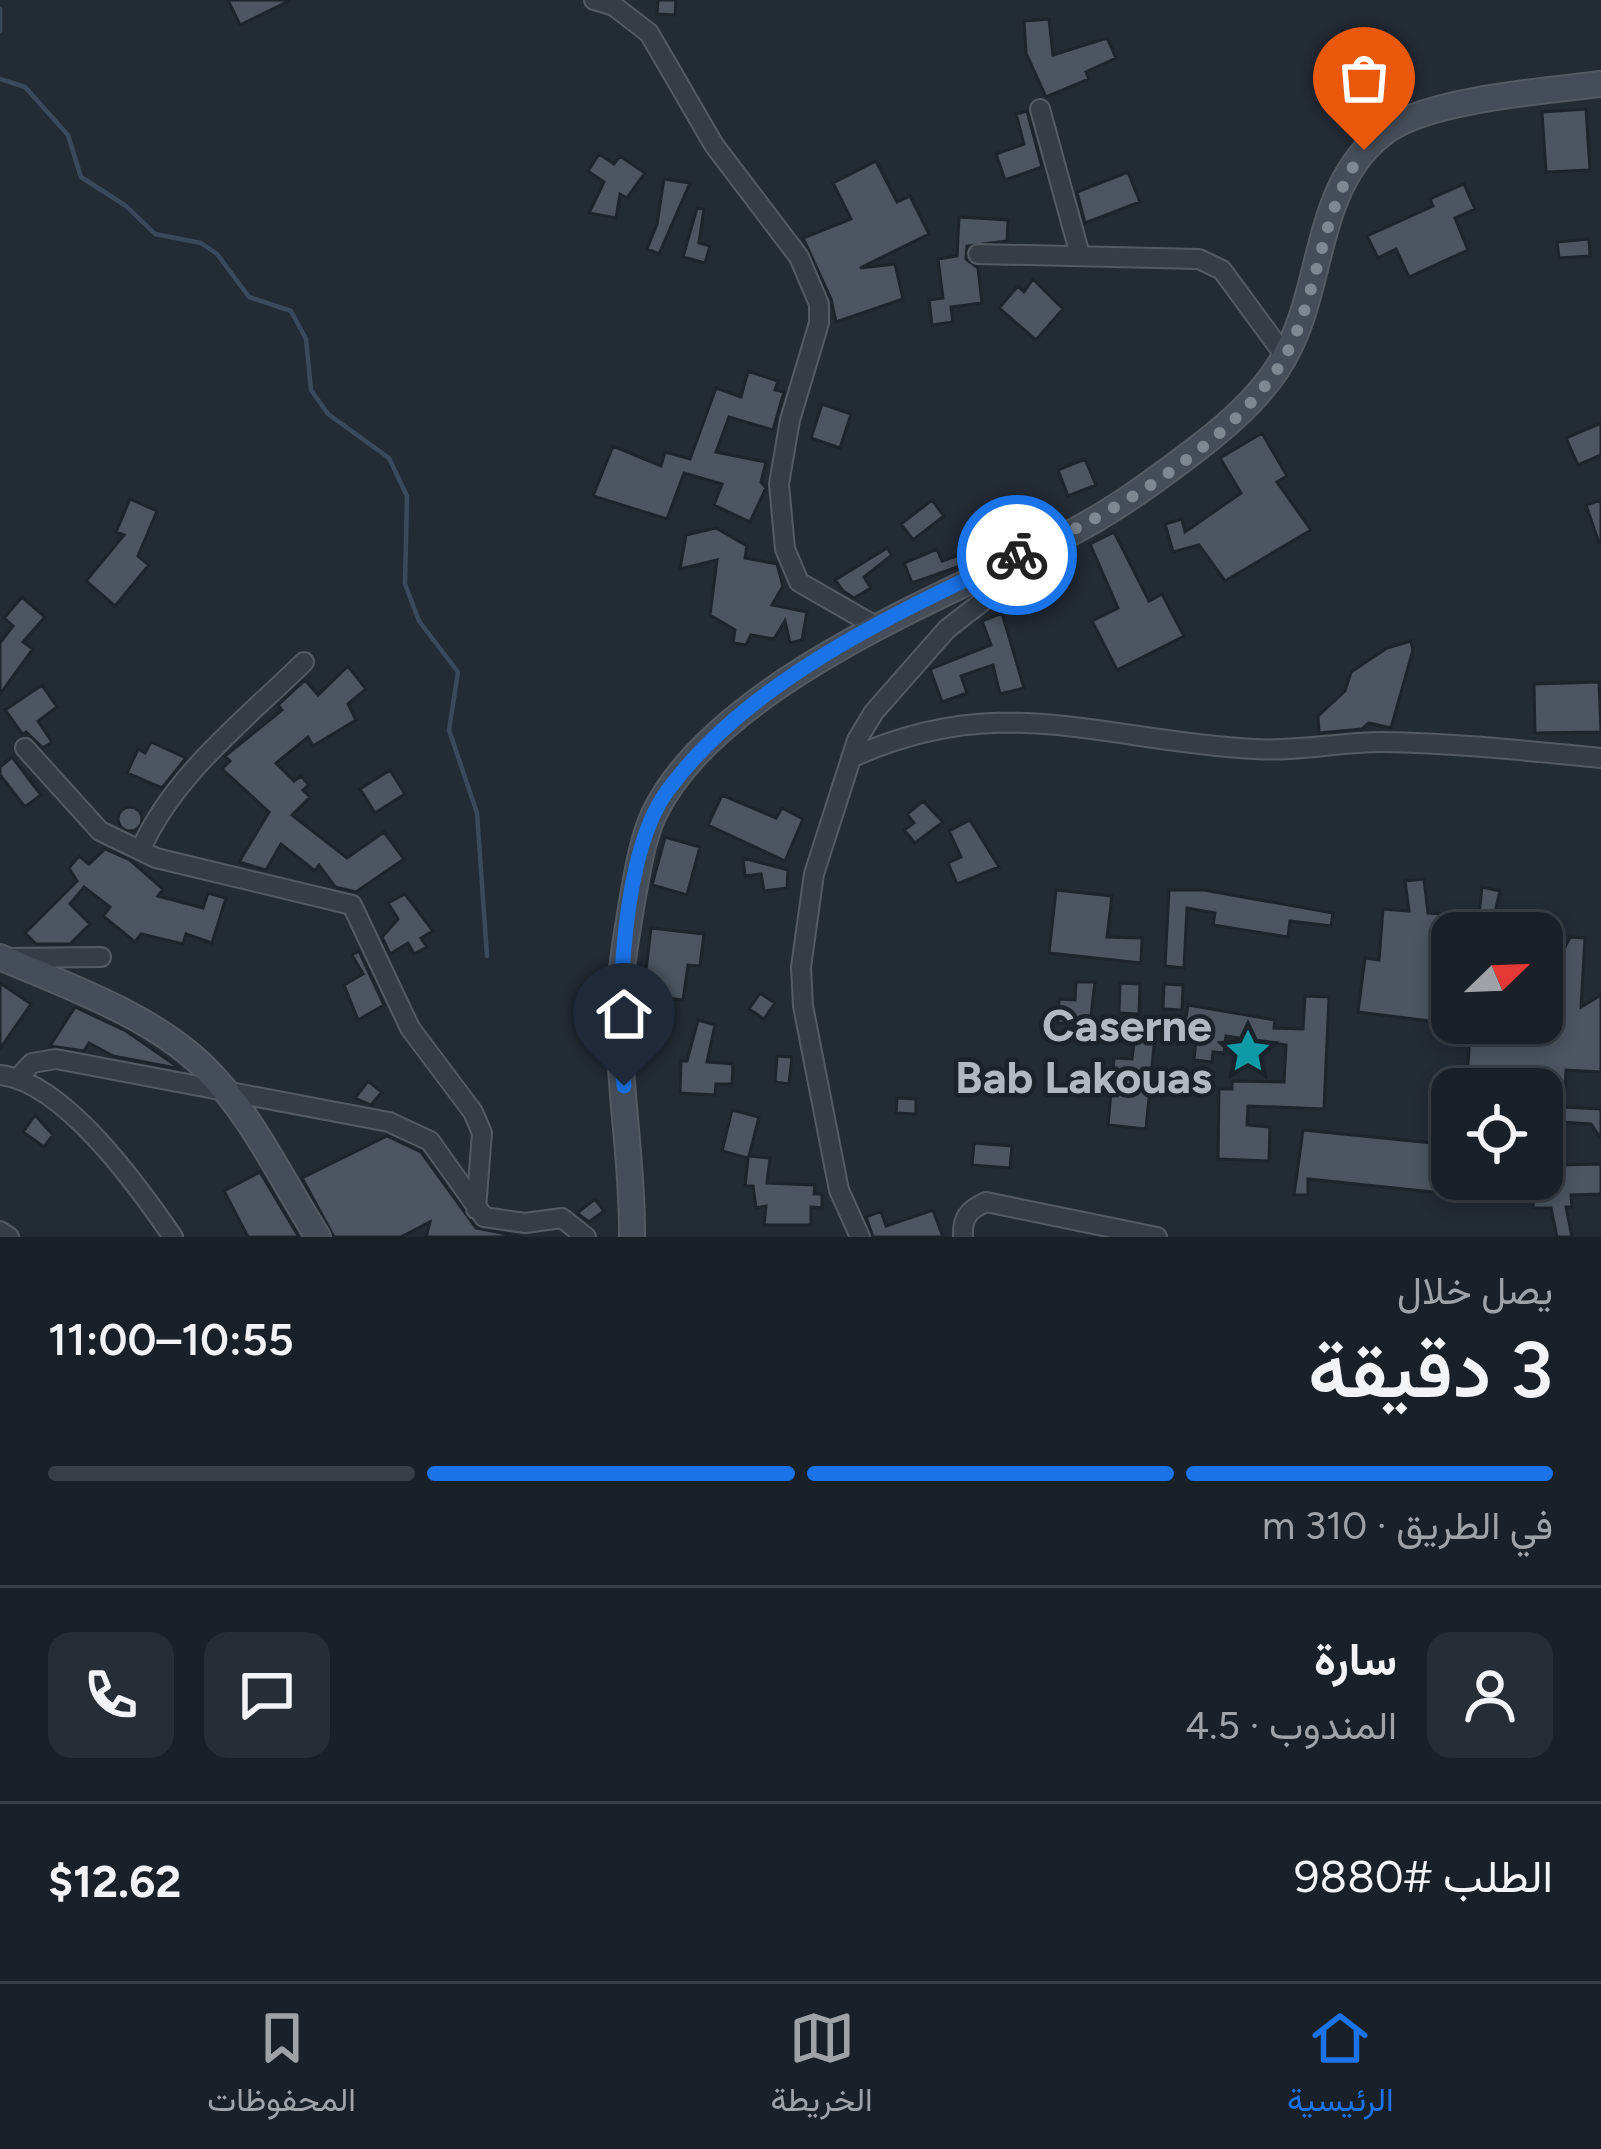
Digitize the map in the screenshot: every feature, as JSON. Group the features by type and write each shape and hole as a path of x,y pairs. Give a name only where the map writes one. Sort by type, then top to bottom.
{"main road":[{"path":"632,1237 619,1008 633,899 652,818 668,790 730,724 777,686 957,584 1062,537 1201,446 1249,403 1285,356 1346,175 1378,139 1418,116 1503,96 1601,84"},
{"path":"1,958 171,1040 224,1088 318,1237"}],"street":[{"path":"593,0 614,6 649,33 714,145 800,256 819,304 819,323 790,420 779,484 785,549 799,582 879,628"},
{"path":"1040,109 1080,255"},
{"path":"978,254 1184,256 1222,270 1285,356"},
{"path":"860,1237 839,1190 800,967 814,874 851,758 874,712 918,658 1062,537"},
{"path":"141,849 153,822 196,764 304,662"},
{"path":"851,758 921,730 987,721 1129,731 1254,749 1383,742 1601,758"},
{"path":"25,748 100,831 184,866 352,905 410,1028 473,1112 482,1133 476,1209"},
{"path":"1,958 100,957"},
{"path":"173,1237 102,1145 10,1076 32,1063 56,1059 224,1088 417,1132 430,1141 476,1209 502,1222 572,1221 586,1237"},
{"path":"963,1237 962,1223 971,1208 986,1202 1157,1237"},
{"path":"0,1231 9,1237"}],"building":[{"path":"228,0 291,0 240,25"},
{"path":"658,0 676,0 675,15 657,14"},
{"path":"1049,19 1053,55 1107,38 1116,58 1086,72 1089,79 1046,97 1026,53 1024,21"},
{"path":"1586,109 1590,170 1546,172 1542,112"},
{"path":"1027,111 1042,167 1005,180 996,154 1024,144 1016,114"},
{"path":"599,154 614,164 620,156 645,173 627,198 620,194 616,218 589,213 604,182 588,171"},
{"path":"876,161 897,202 910,196 929,234 860,268 895,264 903,299 836,322 831,299 803,238 851,219 833,183"},
{"path":"1128,172 1140,202 1085,223 1077,192"},
{"path":"664,179 690,183 659,254 647,249 657,224"},
{"path":"1464,184 1475,209 1455,218 1468,250 1409,277 1396,249 1378,258 1367,236 1433,206 1430,199"},
{"path":"697,208 704,209 699,243 710,246 705,263 683,257"},
{"path":"959,217 1008,220 1007,241 967,246 966,259 978,268 982,303 951,307 953,322 932,325 929,300 943,298 938,259 957,256"},
{"path":"1589,239 1590,256 1559,258 1557,242"},
{"path":"1033,279 1063,309 1036,340 999,308 1018,286 1024,292"},
{"path":"748,371 778,381 775,390 784,392 773,430 729,417 716,452 766,462 761,482 766,488 750,522 714,505 722,484 684,473 667,519 593,496 613,446 661,466 665,452 690,459 716,388 741,397"},
{"path":"822,404 851,414 840,448 811,438"},
{"path":"1601,423 1601,455 1578,465 1566,438"},
{"path":"1262,433 1287,476 1277,482 1311,530 1225,581 1199,545 1173,552 1165,524 1182,519 1185,532 1241,493 1220,458"},
{"path":"1085,459 1096,485 1068,496 1058,470"},
{"path":"130,499 157,511 138,556 149,565 115,606 86,581 124,535 116,532"},
{"path":"932,500 944,516 913,540 901,524"},
{"path":"1601,500 1601,543 1599,543 1586,505"},
{"path":"716,528 747,546 745,558 777,564 783,586 772,605 807,612 802,640 790,643 785,621 774,639 751,635 746,645 733,643 735,630 710,615 717,560 680,569 686,535"},
{"path":"1114,532 1149,601 1162,594 1184,636 1117,670 1092,621 1118,608 1090,544"},
{"path":"887,548 892,555 864,577 871,588 854,598 843,591 835,580"},
{"path":"937,549 942,561 965,553 969,563 912,583 904,563"},
{"path":"22,597 45,617 23,642 33,649 0,694 0,643 13,626 4,618"},
{"path":"1002,613 1024,688 1000,694 993,665 961,676 967,693 942,702 930,669 991,645 982,621"},
{"path":"1411,641 1413,650 1391,728 1369,723 1362,729 1319,733 1318,716 1345,691 1351,672 1387,648"},
{"path":"348,666 366,689 348,704 356,720 313,746 308,737 276,763 294,781 301,776 309,785 303,790 310,797 292,815 347,858 384,832 404,859 356,892 335,887 319,865 315,871 281,844 266,870 239,862 269,812 222,769 230,761 225,756 282,710 278,705 305,680 318,695"},
{"path":"1599,682 1601,732 1535,733 1534,684"},
{"path":"42,685 57,707 38,721 52,742 43,748 26,732 23,735 5,710"},
{"path":"151,742 186,758 162,788 127,773 138,749 145,753"},
{"path":"12,757 41,795 25,807 0,775 0,767"},
{"path":"390,770 405,794 375,813 360,789"},
{"path":"722,795 776,818 782,808 803,819 785,861 708,825"},
{"path":"923,801 943,822 915,843 904,830 914,823 907,814"},
{"path":"130,807 142,819 130,831 118,819"},
{"path":"970,820 999,867 957,884 948,863 961,857 949,831"},
{"path":"665,837 700,847 687,895 652,885"},
{"path":"105,849 130,860 163,889 158,896 203,908 208,893 226,898 212,943 186,934 183,944 141,934 135,942 103,916 110,907 84,887 70,904 90,924 70,944 36,944 25,933 77,881 69,868 79,856 89,864"},
{"path":"743,858 788,870 787,888 764,891 761,874 745,876"},
{"path":"1424,879 1431,913 1430,1021 1358,1012 1365,958 1379,960 1383,909 1409,911 1405,881"},
{"path":"1482,887 1500,891 1495,912 1479,912"},
{"path":"1056,890 1112,896 1107,937 1142,938 1141,963 1049,953"},
{"path":"1169,890 1204,890 1333,913 1331,926 1290,921 1288,937 1213,925 1215,913 1187,908 1184,968 1165,966"},
{"path":"405,894 433,931 421,938 427,947 414,954 408,943 390,954 382,937 398,919 388,903"},
{"path":"651,928 704,934 700,966 688,965 683,1000 643,995"},
{"path":"1570,937 1585,938 1581,1007 1601,995 1601,1072 1566,1070 1564,1107 1601,1109 1601,1139 1591,1124 1563,1122 1563,1068 1468,1068 1469,1044 1563,1044 1563,951"},
{"path":"359,951 384,1005 358,1020 344,985 363,974 352,955"},
{"path":"1076,982 1095,982 1090,1024 1058,1023 1059,999 1075,1000"},
{"path":"0,983 31,1004 0,1049"},
{"path":"1120,983 1140,984 1139,1014 1119,1013"},
{"path":"1164,984 1183,985 1182,1010 1163,1009"},
{"path":"760,993 775,1003 764,1019 749,1009"},
{"path":"1305,996 1329,997 1324,1109 1248,1106 1247,1125 1270,1127 1269,1161 1218,1159 1219,1089 1232,1089 1232,1081 1284,1082 1286,1045 1226,1036 1224,1053 1213,1052 1212,1062 1194,1060 1197,1031 1184,1029 1188,1005 1275,1020 1274,1028 1303,1029"},
{"path":"75,1007 126,1031 181,1069 113,1056 89,1043 84,1051 50,1046"},
{"path":"698,1020 715,1025 707,1062 733,1064 732,1084 716,1084 715,1095 680,1093 681,1061 687,1061"},
{"path":"1135,1033 1155,1035 1146,1129 1108,1125 1114,1058 1132,1059"},
{"path":"777,1056 792,1057 789,1084 775,1082"},
{"path":"368,1081 382,1092 371,1105 355,1098"},
{"path":"897,1098 916,1099 916,1114 896,1113"},
{"path":"732,1110 759,1117 749,1156 770,1158 767,1183 815,1185 814,1194 822,1194 822,1208 811,1207 811,1225 764,1225 766,1206 756,1208 753,1186 745,1186 748,1158 722,1151"},
{"path":"35,1115 53,1135 44,1147 23,1132"},
{"path":"1303,1130 1431,1143 1431,1192 1308,1179 1308,1195 1294,1195"},
{"path":"387,1136 421,1152 476,1228 522,1237 426,1237 430,1222 401,1237 334,1237 302,1178"},
{"path":"974,1143 1012,1146 1010,1168 972,1165"},
{"path":"1601,1164 1601,1194 1571,1195 1572,1207 1566,1207 1572,1237 1557,1237 1551,1208 1533,1208 1533,1200 1563,1200 1563,1165"},
{"path":"260,1172 299,1237 248,1237 224,1191"},
{"path":"595,1199 604,1211 589,1222 577,1213"},
{"path":"933,1210 943,1237 873,1237 866,1217 881,1211 886,1226"}],"waterway":[{"path":"0,9 0,31"},
{"path":"0,79 25,87 68,135 81,177 126,206 155,234 201,243 217,254 249,297 291,311 306,339 311,390 328,414 389,458 407,496 405,584 419,621 458,672 449,730 477,813 487,956"}],"way so far":[{"path":"1017,555 1062,537 1126,500 1201,446 1275,373 1291,345 1346,175 1364,150"}],"place":[{"name":"Caserne Bab Lakouas","path":"1248,1051"}],"route":[{"path":"624,1086 619,1008 623,955 652,818 668,790 730,724 777,686 1017,555"}]}
